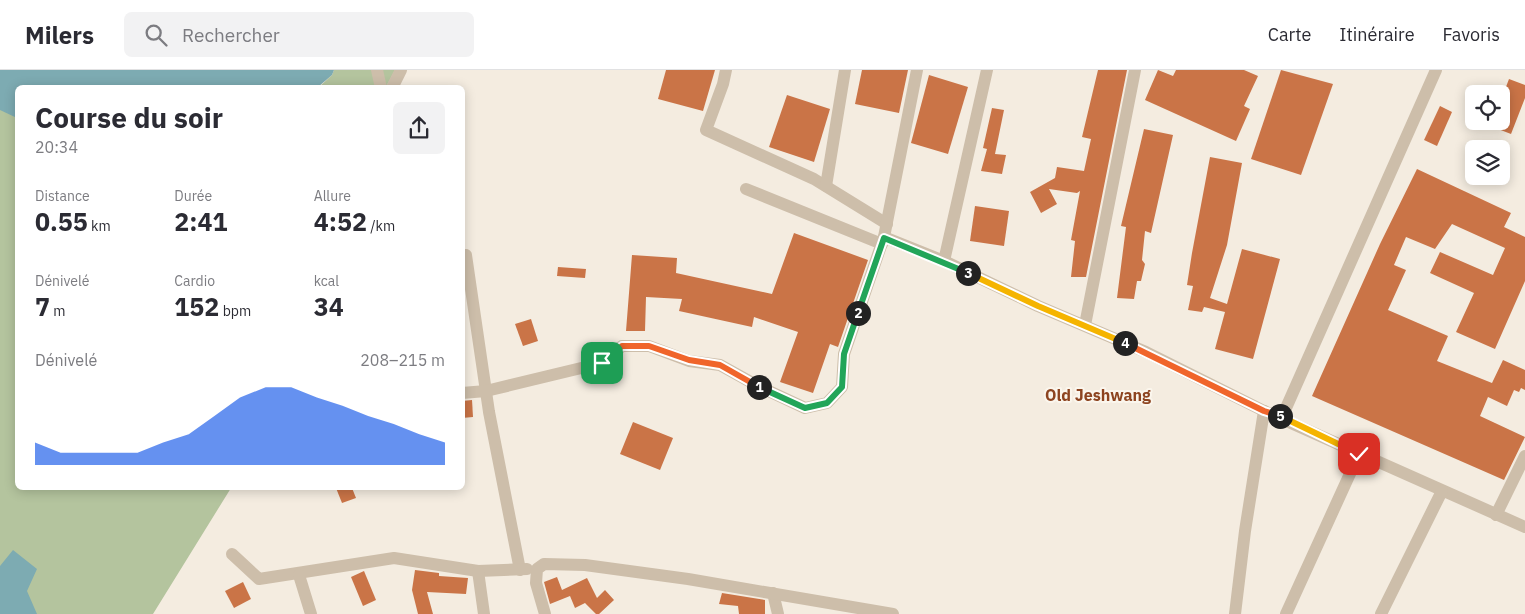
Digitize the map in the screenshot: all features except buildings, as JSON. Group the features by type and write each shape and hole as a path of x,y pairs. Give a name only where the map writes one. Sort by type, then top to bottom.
{"street":[{"path":"376,70 380,85"},
{"path":"394,85 401,70"},
{"path":"726,70 723,84 706,130 826,186 887,224"},
{"path":"826,186 845,70"},
{"path":"465,393 486,391 602,363 622,346 649,346 689,360 720,365 758,386 805,408 827,403 842,387 844,354 883,241 917,70"},
{"path":"944,261 987,70"},
{"path":"1085,325 1135,70"},
{"path":"1282,417 1436,70"},
{"path":"746,189 883,241 944,261 1038,306 1146,352 1264,411 1282,417 1359,454 1525,527"},
{"path":"465,260 486,391 520,570"},
{"path":"1235,614 1264,411"},
{"path":"1286,614 1359,454"},
{"path":"1496,515 1525,456"},
{"path":"1381,614 1442,491"},
{"path":"232,554 259,579 299,575 394,558 478,571 537,569 544,564 585,565 773,593 844,610 893,614"},
{"path":"537,569 536,582 545,614"},
{"path":"478,571 484,614"},
{"path":"299,575 311,614"},
{"path":"773,593 778,614"}],"green space":[{"path":"0,70 15,85 15,490 230,490 153,614 0,614"},
{"path":"334,70 395,70 387,85 321,85 332,75"}],"water":[{"path":"0,70 334,70 332,75 320,85 15,85 15,117 0,110"},
{"path":"13,550 37,569 27,591 37,614 0,614 0,566"}],"district":[{"name":"Old Jeshwang","path":"1098,395"}],"route":[{"path":"602,363 622,346 649,346 689,360 720,365 758,386 805,408 827,403 842,387 844,354 884,238 944,261 1038,306 1146,352 1264,411 1282,417 1359,454"}]}
